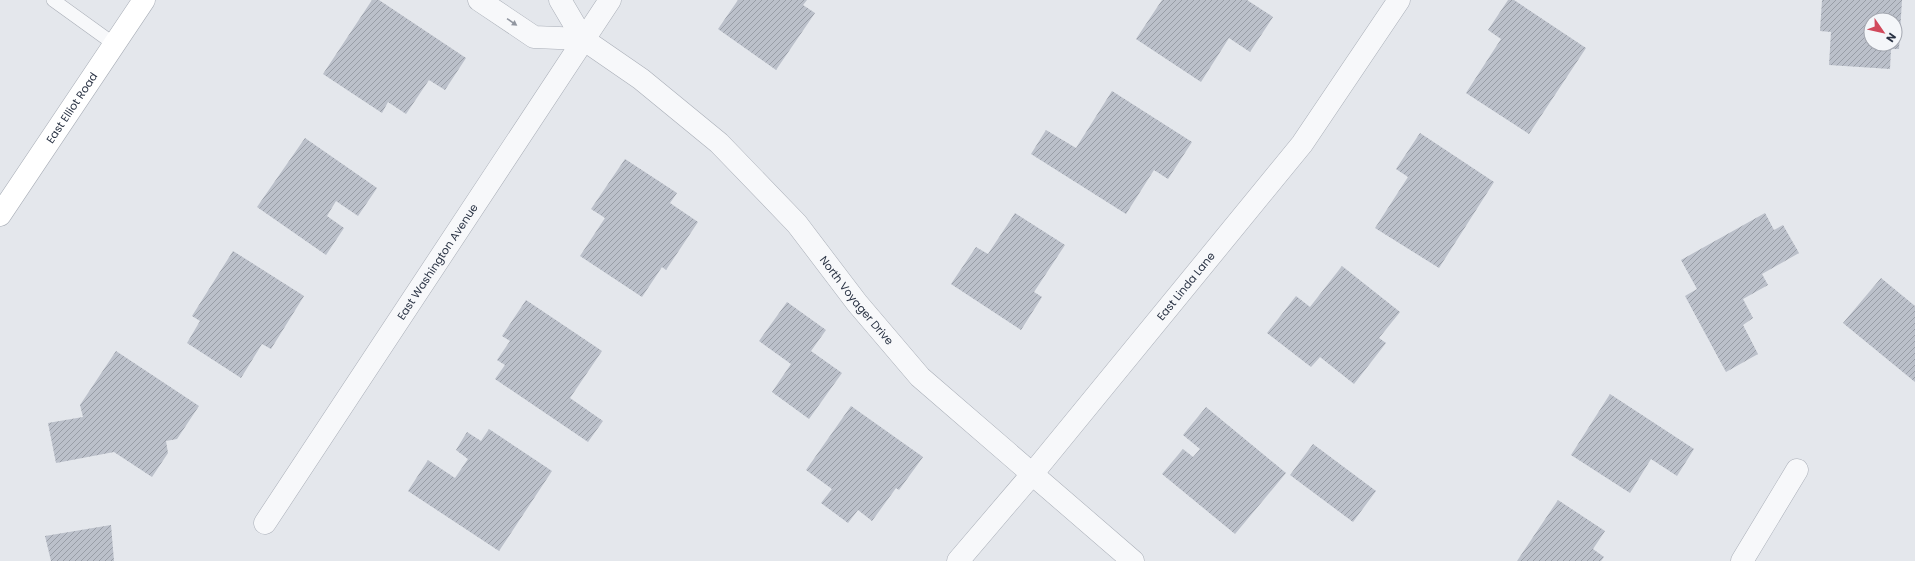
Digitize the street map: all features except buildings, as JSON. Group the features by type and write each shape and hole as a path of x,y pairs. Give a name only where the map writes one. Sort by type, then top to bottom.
{"main road":[{"name":"East Elliot Road","path":"0,215 144,0"}],"street":[{"path":"479,0 534,37 583,39"},
{"name":"North Voyager Drive","path":"560,0 583,39 641,79 719,143 797,224 857,303 920,377 1033,473 1133,561"},
{"name":"East Washington Avenue","path":"265,523 610,0"},
{"name":"East Linda Lane","path":"958,561 1033,473 1302,144 1399,0"},
{"path":"1742,561 1797,470"}],"lane":[{"path":"53,0 114,44"}]}
